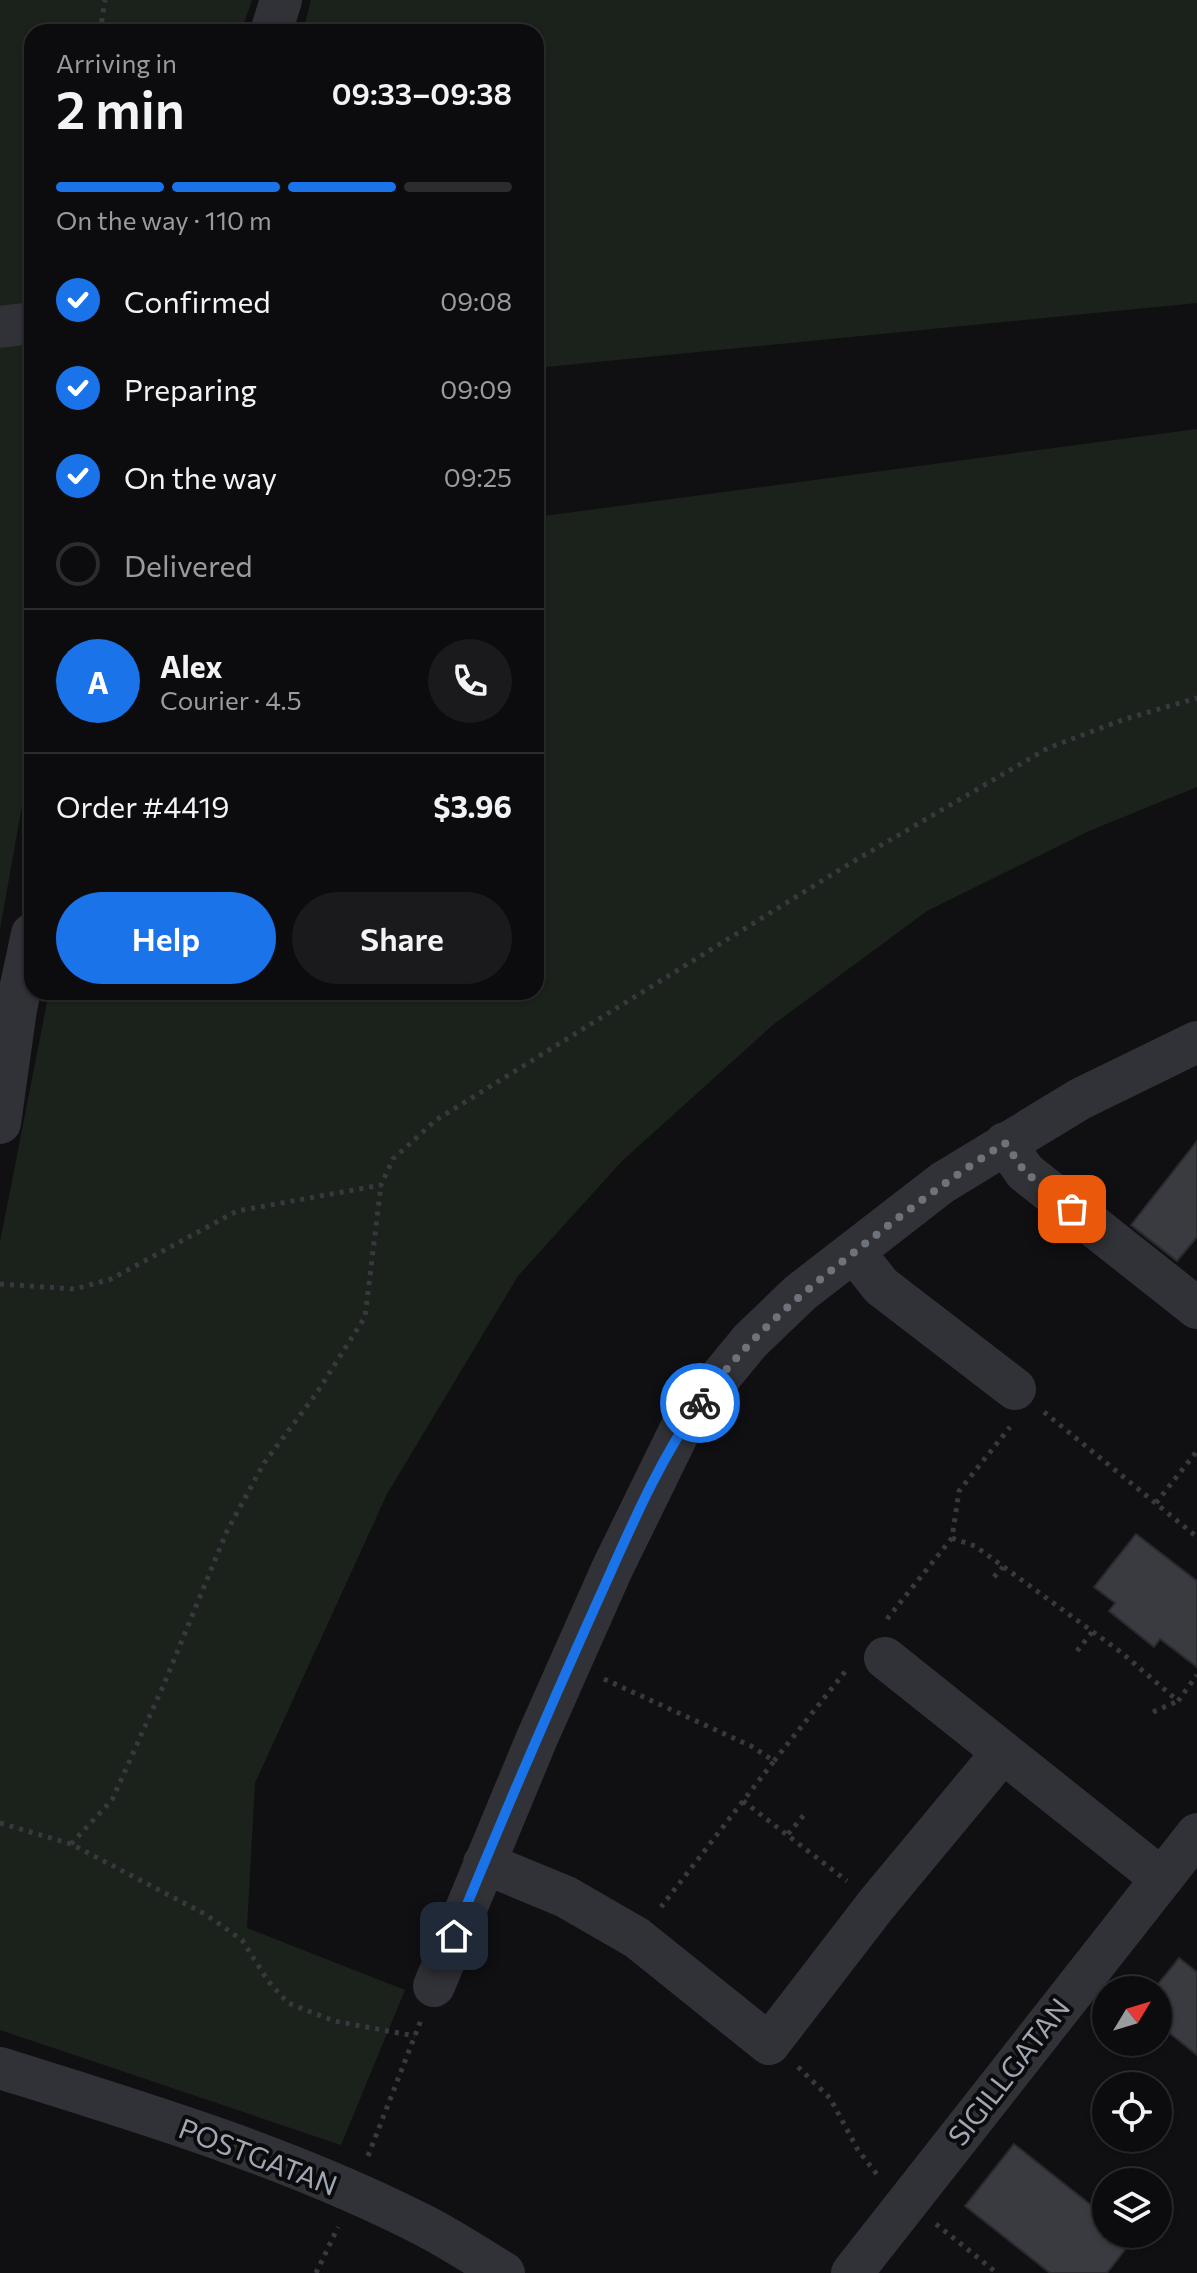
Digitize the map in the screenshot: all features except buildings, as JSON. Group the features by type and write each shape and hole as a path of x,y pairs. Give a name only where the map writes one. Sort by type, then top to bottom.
{"street":[{"path":"274,24 281,0"},
{"path":"0,327 24,324"},
{"path":"0,1123 24,972"},
{"path":"434,1986 570,1663 680,1430 750,1341 800,1293 942,1183 1080,1099 1197,1042"},
{"path":"1005,1143 1025,1172 1195,1301"},
{"path":"854,1252 881,1286 1023,1395"},
{"path":"873,1648 1162,1879"},
{"path":"484,1863 566,1897 637,1938 769,2044 876,1905 1003,1752"},
{"name":"SIGILLGATAN","path":"852,2273 1197,1834"},
{"name":"POSTGATAN","path":"0,2068 300,2169 427,2227 504,2273"}],"path":[{"path":"101,24 105,0"},
{"path":"71,1844 112,1800 142,1736 227,1531 264,1463 316,1394 365,1317 381,1185 393,1159 436,1120 849,864 1048,748 1125,719 1197,698"},
{"path":"0,1284 75,1289 111,1279 237,1211 381,1185"},
{"path":"637,1938 774,1761 873,1648 952,1538 959,1491 1023,1395 1197,1537"},
{"path":"1156,1503 1197,1451"},
{"path":"952,1538 975,1546 1093,1631 1178,1701"},
{"path":"994,1577 1003,1567"},
{"path":"1077,1651 1093,1631"},
{"path":"570,1663 751,1746 774,1761"},
{"path":"1153,1712 1178,1701 1197,1675"},
{"path":"743,1801 876,1905"},
{"path":"788,1834 804,1815"},
{"path":"0,1823 71,1844 205,1914 242,1940 268,1981 288,2003 334,2021 415,2036"},
{"path":"363,2167 434,1986"},
{"path":"769,2044 820,2086 874,2173 997,2273"},
{"path":"316,2273 342,2218"}],"shaded area":[{"path":"0,0 252,0 244,24 24,24 24,795 0,929"},
{"path":"311,0 1197,0 1197,303 544,367 544,24 305,24"},
{"path":"1197,429 1197,787 1089,831 927,911 774,1024 622,1161 518,1276 387,1494 255,1783 247,1928 405,1990 341,2145 0,2030 0,1242 47,1000 544,1000 544,516"}],"way so far":[{"path":"700,1403 750,1341 800,1293 942,1183 1005,1143 1025,1172 1072,1209"}],"route":[{"path":"454,1936 612,1569 680,1430 700,1403"}]}
